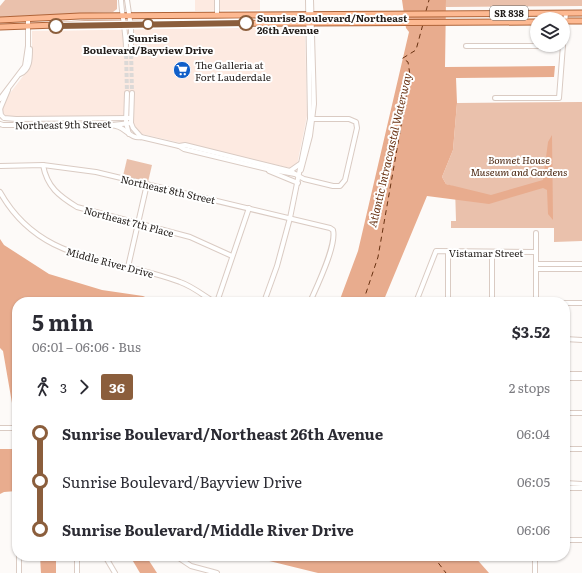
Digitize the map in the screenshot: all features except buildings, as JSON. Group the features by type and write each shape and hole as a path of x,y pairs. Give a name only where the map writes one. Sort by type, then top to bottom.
{"main road":[{"name":"SR 838","path":"0,20 125,15 530,13"},
{"name":"SR 838","path":"570,13 582,14"},
{"path":"352,23 369,14"},
{"path":"207,24 214,20 217,15"},
{"path":"570,21 582,21"},
{"name":"SR 838","path":"0,27 85,24 530,22"}],"street":[{"path":"122,0 128,24 129,49"},
{"path":"125,15 127,0"},
{"path":"217,0 217,15"},
{"path":"298,173 305,160 311,119 310,0"},
{"path":"0,98 20,74 26,71 29,62 30,32 28,20"},
{"path":"466,46 530,45"},
{"path":"495,98 559,98 562,52"},
{"path":"0,108 8,90"},
{"path":"126,121 129,93 131,121 133,128 141,137"},
{"name":"Northeast 9th Street","path":"0,108 1,115 4,118 131,121"},
{"name":"Northeast 9th Street","path":"0,123 16,119"},
{"path":"266,297 277,266 290,218 298,183 298,173 311,119"},
{"path":"179,146 184,145 298,173 304,178 333,186 342,185 345,180 357,128 356,122 349,119 311,119"},
{"name":"Northeast 9th Street","path":"0,123 3,125 112,125 126,121"},
{"name":"Northeast 9th Street","path":"126,121 129,134"},
{"path":"112,125 122,128 137,138 141,137 179,146 184,149 267,169 298,173"},
{"path":"290,171 300,164"},
{"name":"Northeast 8th Street","path":"0,166 44,165 96,172 290,218 333,230 334,236 327,261 312,297"},
{"name":"Northeast 7th Place","path":"44,165 45,176 51,188 63,199 77,207 190,237 232,256"},
{"path":"267,169 270,173 298,183"},
{"path":"128,267 147,184"},
{"name":"Middle River Drive","path":"0,192 19,219 49,244 70,252 181,282 206,297"},
{"path":"219,297 249,208"},
{"path":"536,233 536,297"},
{"name":"Vistamar Street","path":"418,297 436,251 536,252"},
{"path":"448,251 448,297"},
{"path":"492,252 492,297"},
{"path":"536,266 582,264"},
{"path":"562,266 582,269"},
{"path":"570,303 582,303"},
{"path":"570,340 582,340"},
{"path":"570,374 582,374"},
{"path":"570,378 582,378"},
{"path":"570,413 582,413"},
{"path":"0,428 12,428"},
{"path":"570,449 582,449"},
{"path":"570,483 582,484"},
{"path":"570,488 582,488"},
{"path":"570,540 582,540"},
{"path":"19,561 19,573"},
{"path":"77,561 77,573"},
{"path":"108,561 115,573"},
{"path":"184,561 191,566 217,573"},
{"path":"535,561 535,573"}],"shaded area":[{"path":"195,0 260,0 260,10 195,11"},
{"path":"305,27 307,116 297,165 290,168 142,134 134,128 133,116 15,117 5,116 2,111 7,97 27,71 32,58 32,31"}],"green space":[{"path":"5,0 117,0 117,9 113,12 0,17 0,6"},
{"path":"446,0 582,0 582,6 446,7"},
{"name":"Bonnet House Museum and Gardens","path":"582,102 582,241 554,242 554,228 451,228 451,221 456,221 455,187 446,184 442,177 453,150 457,103"},
{"path":"127,159 152,165 148,182 123,176"}],"water":[{"name":"Atlantic Intracoastal Waterway","path":"402,0 446,0 445,67 555,66 554,77 456,78 457,103 453,150 442,177 446,184 491,195 543,180 548,142 552,135 553,220 548,214 547,190 543,188 489,204 427,196 385,297 341,297 358,251 409,32 406,28"},
{"path":"0,239 4,245 49,274 102,290 145,297 12,297 12,403 3,351 0,348"},
{"path":"0,449 12,449 12,491 0,494"},
{"path":"40,561 56,561 56,573 41,573"},
{"path":"133,561 149,561 157,573 140,573"},
{"path":"269,561 478,561 489,573 318,573"}],"ferry route":[{"path":"426,11 429,0"},
{"path":"403,58 416,50 423,24"},
{"path":"365,297 378,257 410,75 408,62 402,58"},
{"path":"437,561 446,573"}],"tunnel":[{"path":"126,49 127,93"},
{"path":"131,49 132,93"}],"bus line":[{"name":"36","path":"56,26 85,24 246,23"}],"place":[{"name":"Sunrise Boulevard/Northeast 26th Avenue","path":"246,23"},
{"name":"Sunrise Boulevard/Bayview Drive","path":"148,24"},
{"name":"The Galleria at Fort Lauderdale","path":"182,70"}]}
